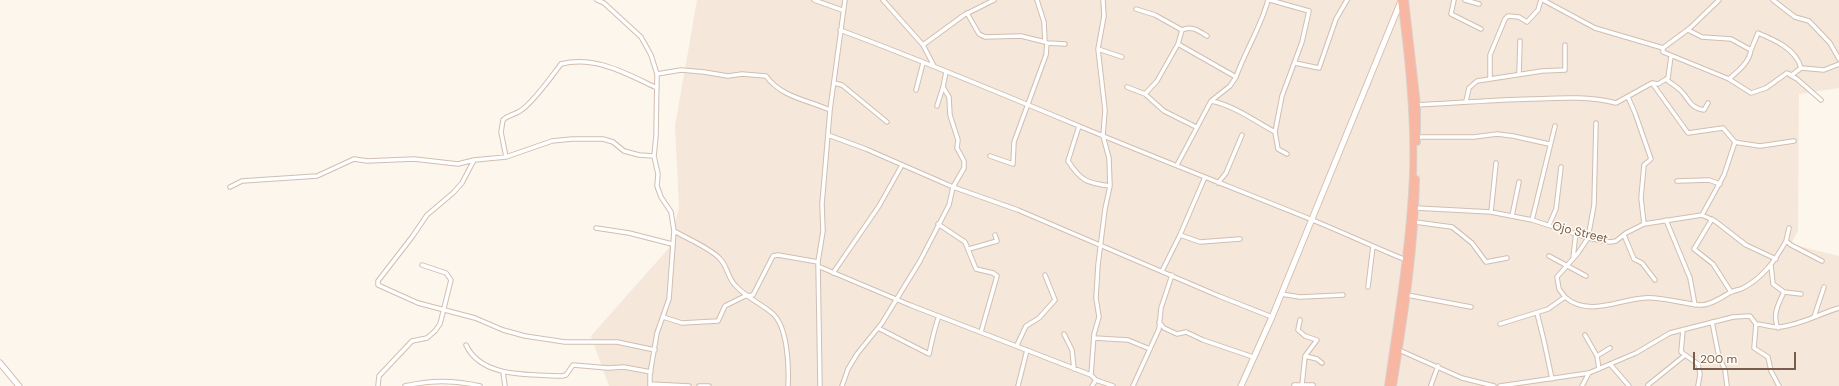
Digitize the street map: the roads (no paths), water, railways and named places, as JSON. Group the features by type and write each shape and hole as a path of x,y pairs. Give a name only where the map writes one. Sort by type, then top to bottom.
{"highway":[{"path":"1388,386 1400,321 1407,296 1416,208 1417,105 1407,8 1404,0"},
{"path":"1393,386 1399,350 1400,321 1413,176 1413,141 1404,0"}],"street":[{"path":"597,0 604,3 641,37 651,55 657,74 656,136 654,156 658,174 656,186 671,212 674,231 669,299 657,333 650,372 650,385 689,386"},
{"path":"814,0 842,10"},
{"path":"820,386 820,267 818,262 823,231 822,204 830,110 844,0"},
{"path":"883,0 923,45 934,66"},
{"path":"923,45 968,13 994,0"},
{"path":"990,156 1013,164 1014,142 1038,78 1046,43 1044,22 1037,0"},
{"path":"1091,375 1095,327 1099,318 1096,298 1104,209 1110,186 1109,158 1103,136 1105,110 1098,49 1104,16 1103,0"},
{"path":"1177,165 1211,101 1230,86 1236,77 1257,27 1264,15 1269,0 1309,11 1308,22 1295,63 1289,73 1282,96 1275,132 1278,150 1287,154"},
{"path":"1295,63 1319,68 1336,19 1347,0"},
{"path":"1241,386 1272,317 1404,0"},
{"path":"1455,0 1451,14 1481,30"},
{"path":"1465,0 1479,4"},
{"path":"1490,78 1490,55 1505,18 1508,16 1513,16 1528,22 1538,10 1542,0 1595,28 1663,48"},
{"path":"1663,48 1688,30 1719,0"},
{"path":"1773,0 1795,17 1809,21 1830,43 1839,59"},
{"path":"1136,9 1156,15 1182,30"},
{"path":"968,13 979,34 985,37 1021,36 1046,43 1066,44"},
{"path":"1145,94 1157,81 1178,44 1182,30 1187,27 1196,29 1207,36"},
{"path":"840,30 897,51 923,63 1029,104 1218,183 1312,219 1406,260"},
{"path":"1688,30 1702,37 1731,39 1752,50"},
{"path":"1730,79 1748,59 1758,33 1786,47 1799,61 1801,68"},
{"path":"1518,74 1520,42"},
{"path":"1178,44 1236,77"},
{"path":"1466,101 1469,88 1477,81 1518,74 1565,70 1565,45"},
{"path":"1663,48 1663,52 1730,79 1751,93 1766,88 1787,73"},
{"path":"1098,49 1122,57"},
{"path":"1417,105 1466,101 1567,97 1596,98 1616,103 1628,98 1652,83 1658,84 1666,80 1671,68 1671,56"},
{"path":"506,157 501,132 503,120 509,115 520,112 561,64 568,62 605,65 657,88"},
{"path":"916,90 923,63"},
{"path":"1787,73 1792,75 1801,68 1824,70 1839,64"},
{"path":"657,74 681,70 728,76 742,74 766,76 779,89 793,97 830,110"},
{"path":"937,106 946,72"},
{"path":"1787,73 1797,79 1821,100"},
{"path":"1666,80 1681,90 1684,98 1694,107 1704,110 1708,103"},
{"path":"834,83 842,85 887,122"},
{"path":"1652,83 1688,133 1722,128 1735,142 1760,146 1794,141"},
{"path":"1127,87 1145,94 1164,111 1196,128"},
{"path":"842,386 848,370 857,354 878,328 920,261 949,205 953,187 964,168 964,161 957,148 958,140 950,115 949,97 943,88"},
{"path":"1219,95 1219,103"},
{"path":"1628,98 1635,113 1651,159 1644,165 1641,198 1644,224"},
{"path":"1211,101 1219,103 1275,132"},
{"path":"1596,123 1594,205 1588,238 1557,277 1559,289 1572,303 1590,306 1626,302 1645,298 1700,306 1741,289 1756,279 1776,259 1786,241 1789,228"},
{"path":"1079,126 1068,161 1075,172 1090,184 1110,186"},
{"path":"1532,220 1549,144 1555,126"},
{"path":"1417,137 1474,137 1497,134 1549,144"},
{"path":"828,135 866,149 953,187 1018,210 1219,296 1272,317"},
{"path":"1218,183 1226,173 1242,135"},
{"path":"230,187 242,181 317,176 354,159 367,161 414,159 458,164 474,160 506,157 552,141 588,138 602,139 613,142 624,151 639,156 654,156"},
{"path":"1702,215 1720,184 1735,142"},
{"path":"474,160 462,183 453,193 427,215 378,281 378,285 418,303 475,318 503,330 525,336 565,342 617,342 655,350"},
{"path":"1491,212 1496,163"},
{"path":"833,273 879,206 902,165"},
{"path":"1549,225 1556,209 1561,167"},
{"path":"1162,271 1180,236 1205,177"},
{"path":"1677,181 1709,180 1720,184"},
{"path":"1512,216 1519,182"},
{"name":"Ojo Street","path":"1416,208 1491,212 1532,220 1576,232 1588,238 1610,242 1616,241 1644,224 1702,215 1712,219 1746,245 1776,259"},
{"path":"1712,219 1694,249 1713,264 1731,292"},
{"path":"1666,220 1690,278 1695,305"},
{"path":"1415,222 1452,226 1472,242 1486,262 1507,258"},
{"path":"938,224 961,239 969,249 969,254 976,269 993,273 996,276 981,332"},
{"path":"596,228 629,233 672,244"},
{"path":"674,231 715,254 721,260 730,280 743,292 745,296 774,314 782,328 789,370 788,386"},
{"path":"1573,258 1576,232"},
{"path":"969,249 997,241 995,235"},
{"path":"1624,235 1634,259 1642,263 1654,280"},
{"path":"1180,236 1200,242 1240,239"},
{"path":"1786,241 1791,245 1822,260"},
{"path":"1368,287 1373,246"},
{"path":"663,317 682,323 718,320 725,306 745,296 753,295 773,256 778,255 818,262"},
{"path":"1549,256 1586,276"},
{"path":"378,386 379,376 412,341 427,338 440,324 442,310 451,285 450,276 437,269 422,265"},
{"path":"1771,265 1774,284 1784,292 1800,294"},
{"path":"820,267 938,316 1017,345 1091,375 1096,380 1113,386"},
{"path":"1017,345 1026,326 1039,318 1055,300 1045,275"},
{"path":"1133,386 1156,336 1161,308 1172,275"},
{"path":"1814,317 1824,288"},
{"path":"1778,328 1775,321 1777,308 1784,292"},
{"path":"1281,294 1300,297 1343,295"},
{"path":"1407,296 1471,307"},
{"path":"1500,324 1548,309 1565,297"},
{"path":"1500,386 1589,373 1636,353 1670,332 1742,315 1750,316 1756,324 1770,328 1778,328 1788,326 1839,308"},
{"path":"1537,313 1552,379"},
{"path":"878,328 929,354 933,339 934,327 938,316"},
{"path":"1300,320 1298,330 1301,333 1317,340 1305,356 1302,385"},
{"path":"1159,322 1164,328 1177,334 1186,332 1203,340 1253,357"},
{"path":"1712,322 1719,357 1725,370 1727,386"},
{"path":"1756,324 1754,348 1768,357 1771,371 1779,386"},
{"path":"1683,330 1680,352 1698,364 1700,374 1698,386"},
{"path":"1064,334 1072,350 1074,369"},
{"path":"1585,335 1597,356 1599,369"},
{"path":"1095,338 1128,340 1150,349"},
{"path":"466,345 469,351 482,362 504,372 562,376 566,375 573,365 584,365 608,368 624,367 650,372"},
{"path":"1597,356 1610,348"},
{"path":"1018,386 1027,350"},
{"path":"1399,350 1438,366 1462,378 1494,386"},
{"path":"1305,356 1317,359 1322,363"},
{"path":"1648,386 1684,356"},
{"path":"0,363 19,386"},
{"path":"1610,364 1629,386"},
{"path":"1431,385 1438,366"},
{"path":"504,372 505,386"},
{"path":"1582,386 1589,373"},
{"path":"1092,386 1096,380"},
{"path":"405,386 432,381 466,383 480,386"},
{"path":"1294,385 1312,384 1312,386"},
{"path":"699,386 707,386"}]}
